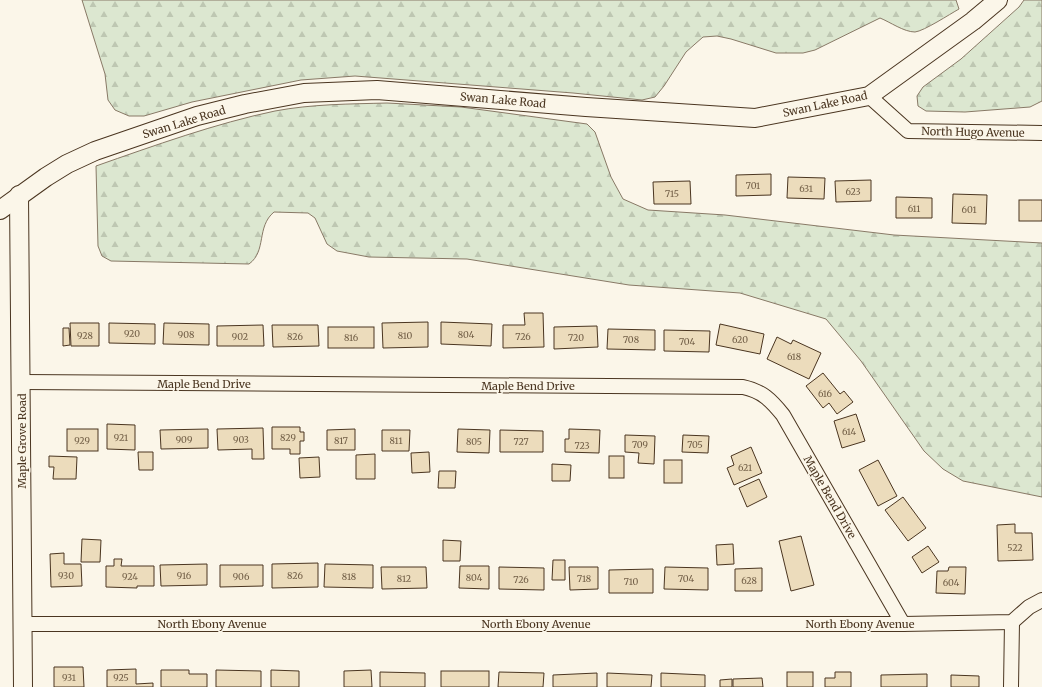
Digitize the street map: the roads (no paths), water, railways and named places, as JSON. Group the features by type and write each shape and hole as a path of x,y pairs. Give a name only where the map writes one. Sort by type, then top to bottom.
{"street":[{"name":"Swan Lake Road","path":"0,210 19,194 67,164 95,151 197,116 304,93 377,90 586,107 755,118 869,96 973,22 998,0"},
{"name":"North Hugo Avenue","path":"869,96 908,132 1042,133"},
{"name":"Maple Grove Road","path":"19,194 22,382 23,687"},
{"name":"Maple Bend Drive","path":"22,382 742,387 755,389 765,395 783,415 903,624"},
{"path":"1011,687 1012,622 1029,607 1042,600"},
{"name":"North Ebony Avenue","path":"23,624 903,624 1012,622"}]}
